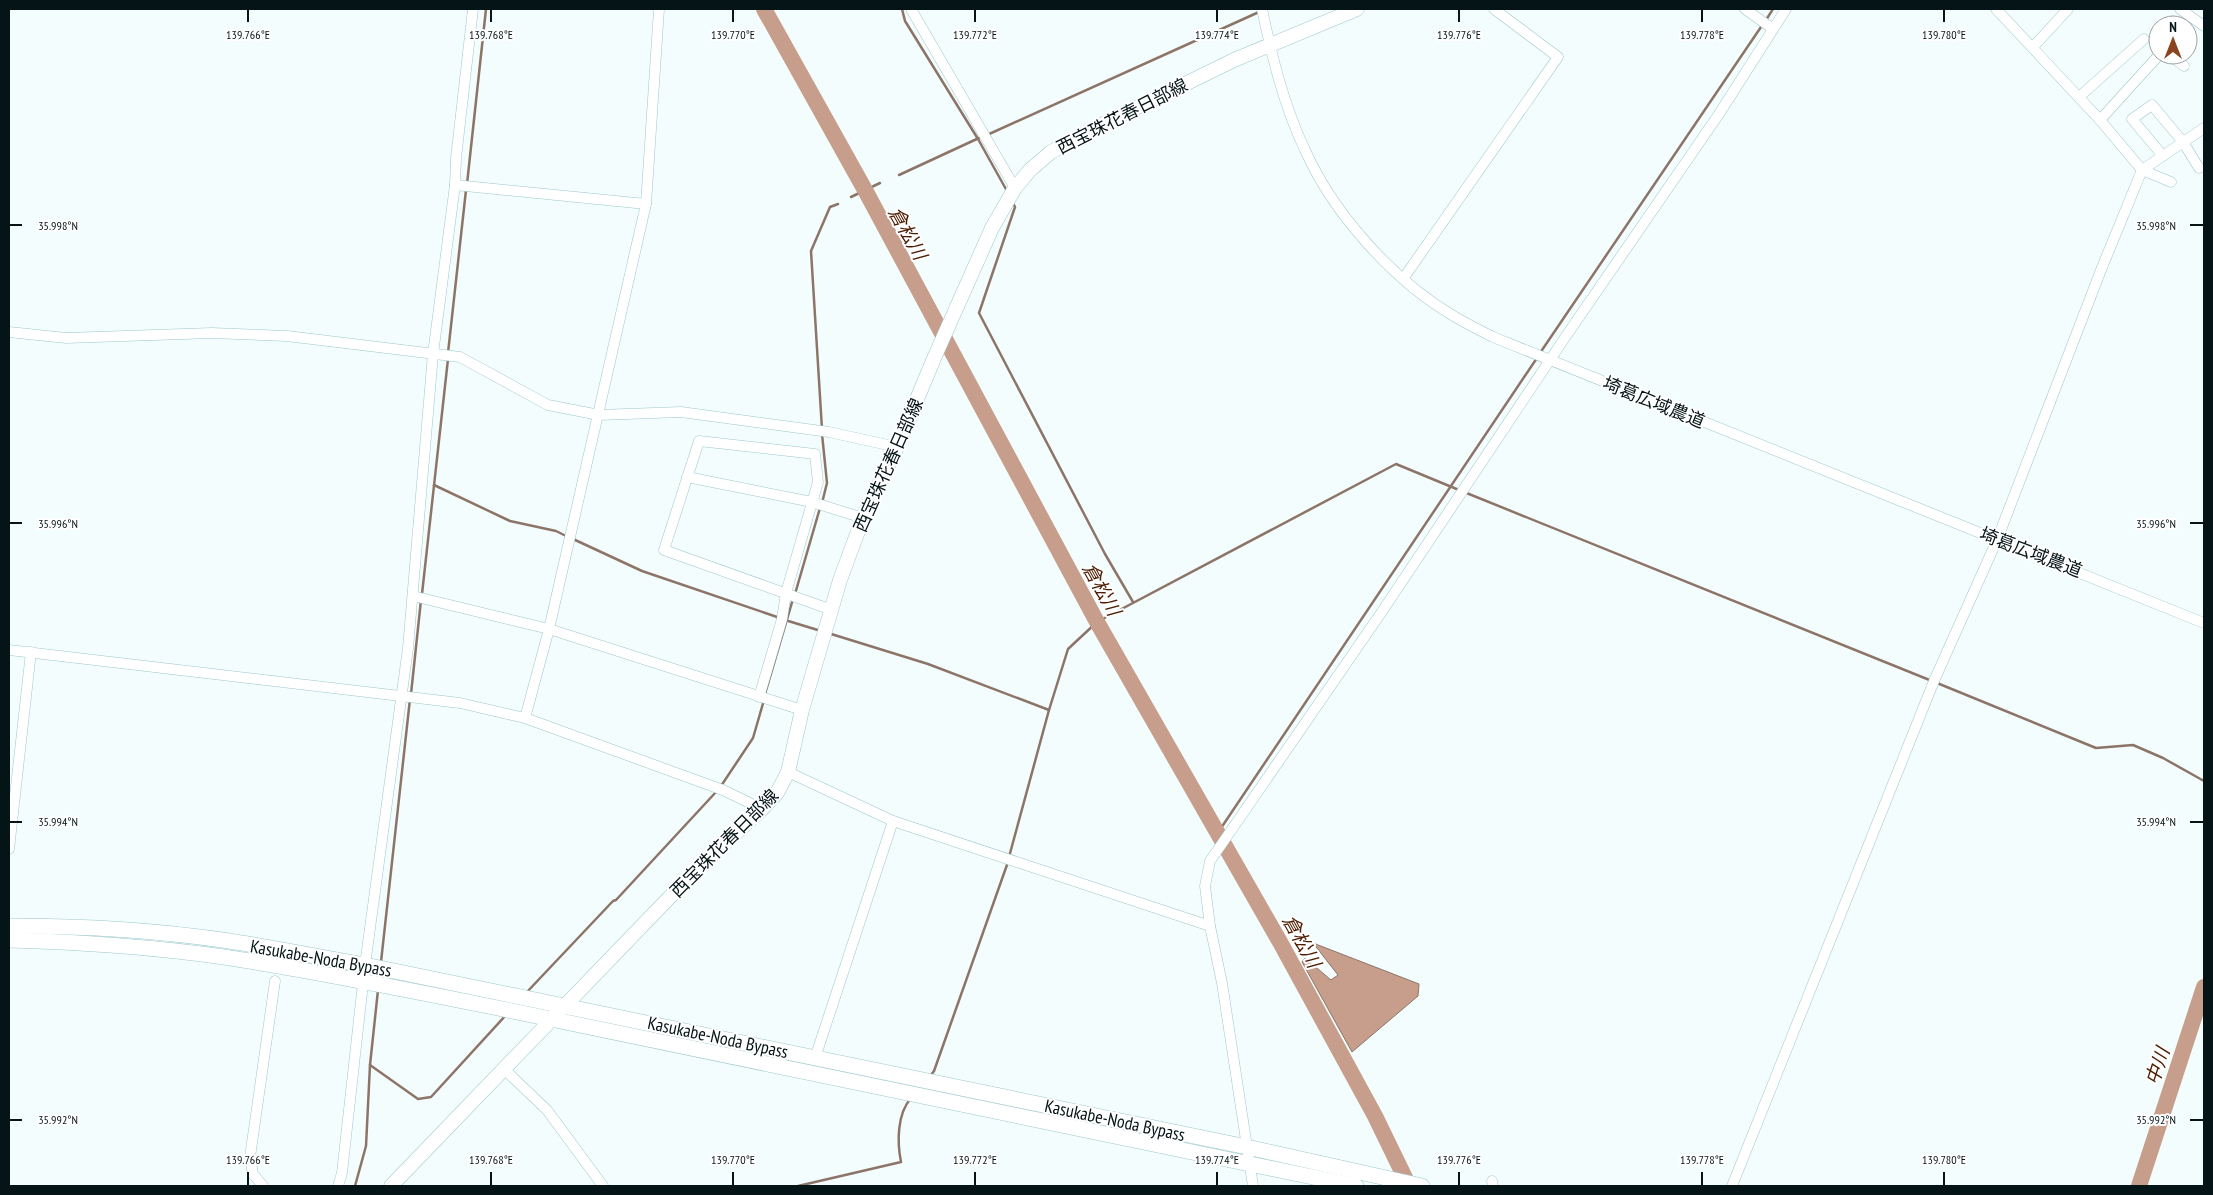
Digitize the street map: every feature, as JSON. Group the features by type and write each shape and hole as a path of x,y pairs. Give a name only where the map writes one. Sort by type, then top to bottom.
{"highway":[{"name":"Kasukabe-Noda Bypass","path":"9,926 79,926 126,929 229,941 365,965 1247,1147 1422,1186"},
{"name":"Kasukabe-Noda Bypass","path":"9,940 80,942 224,957 363,982 552,1019 1356,1186"}],"main road":[{"name":"西宝珠花春日部線","path":"391,1186 693,873 777,793 788,772 802,710 840,580 863,518 897,447 992,228 1015,188 1030,170 1051,152 1095,128 1270,44 1357,9"}],"street":[{"path":"338,1186 342,1173 365,965 408,648 437,355 458,186 456,158 473,9"},
{"path":"525,718 549,629 646,204 659,9"},
{"path":"912,9 1015,188"},
{"name":"埼葛広域農道","path":"1262,9 1290,116 1305,152 1340,210 1403,279 1451,315 1493,337 1997,540 2078,570 2204,623"},
{"path":"1403,279 1558,57 1494,9"},
{"path":"1745,9 1773,29"},
{"path":"1253,1186 1222,983 1210,926 1205,886 1210,860 1381,613 1550,360 1719,114 1786,9"},
{"path":"1996,9 2100,120 2142,170 2171,182"},
{"path":"2033,47 2068,9"},
{"path":"2180,9 2204,26"},
{"path":"2078,97 2144,40"},
{"path":"2100,120 2151,65"},
{"path":"2163,156 2132,119 2152,105 2183,142 2199,168"},
{"path":"1732,1186 1932,685 1997,540 2101,270 2142,170 2204,128"},
{"path":"458,186 646,204"},
{"path":"9,332 66,338 212,333 287,336 454,356 460,357 548,405 599,415 681,412 829,432 897,447"},
{"path":"759,697 782,619 786,594 818,482 815,454 699,441 664,550 786,594 832,610"},
{"path":"688,477 812,502 863,518"},
{"path":"413,596 549,629 802,710"},
{"path":"9,650 460,703 525,718 723,790 762,809"},
{"path":"9,849 30,652"},
{"path":"788,772 893,821 1210,926"},
{"path":"815,1058 893,821"},
{"path":"262,1186 253,1174 250,1157 275,981"},
{"path":"504,1069 547,1110 603,1186"}],"shaded area":[{"path":"1313,943 1419,984 1418,996 1352,1052 1302,962 1305,958 1331,980 1338,975"}],"waterway":[{"path":"467,184 486,9"},
{"name":"倉松川","path":"764,9 865,190 1097,622 1280,942 1375,1116 1409,1186"},
{"path":"902,9 905,21 978,139 1007,191"},
{"path":"1766,20 1773,9"},
{"path":"987,135 1259,12"},
{"path":"1540,353 1763,24"},
{"path":"899,175 979,138"},
{"name":"倉松川","path":"851,197 880,183"},
{"path":"448,353 466,190"},
{"path":"1013,203 1015,207 979,313 1105,554 1133,602"},
{"path":"822,429 811,251 830,207 838,204"},
{"path":"1217,834 1537,358"},
{"path":"422,594 448,359"},
{"path":"822,434 827,483 822,503"},
{"path":"1009,857 1049,710 1068,649 1097,622 1396,464 1459,490"},
{"path":"434,485 510,521 556,531 568,537"},
{"path":"1464,492 1932,681"},
{"path":"795,594 820,508"},
{"path":"573,539 642,571 780,618"},
{"path":"765,694 793,599"},
{"path":"411,694 421,600"},
{"path":"785,620 821,631"},
{"path":"828,633 928,664 1049,710"},
{"path":"1937,683 2096,748 2133,745 2163,758 2204,781"},
{"path":"381,962 410,699"},
{"path":"721,786 753,738 764,700"},
{"path":"526,993 616,900 716,792"},
{"path":"931,1075 1008,862"},
{"name":"中川","path":"2139,1186 2204,987"},
{"path":"355,1186 366,1146 370,1065 378,990"},
{"path":"370,1065 418,1099 431,1097 506,1015"},
{"path":"798,1186 901,1162 899,1128 903,1112 911,1098"}]}
